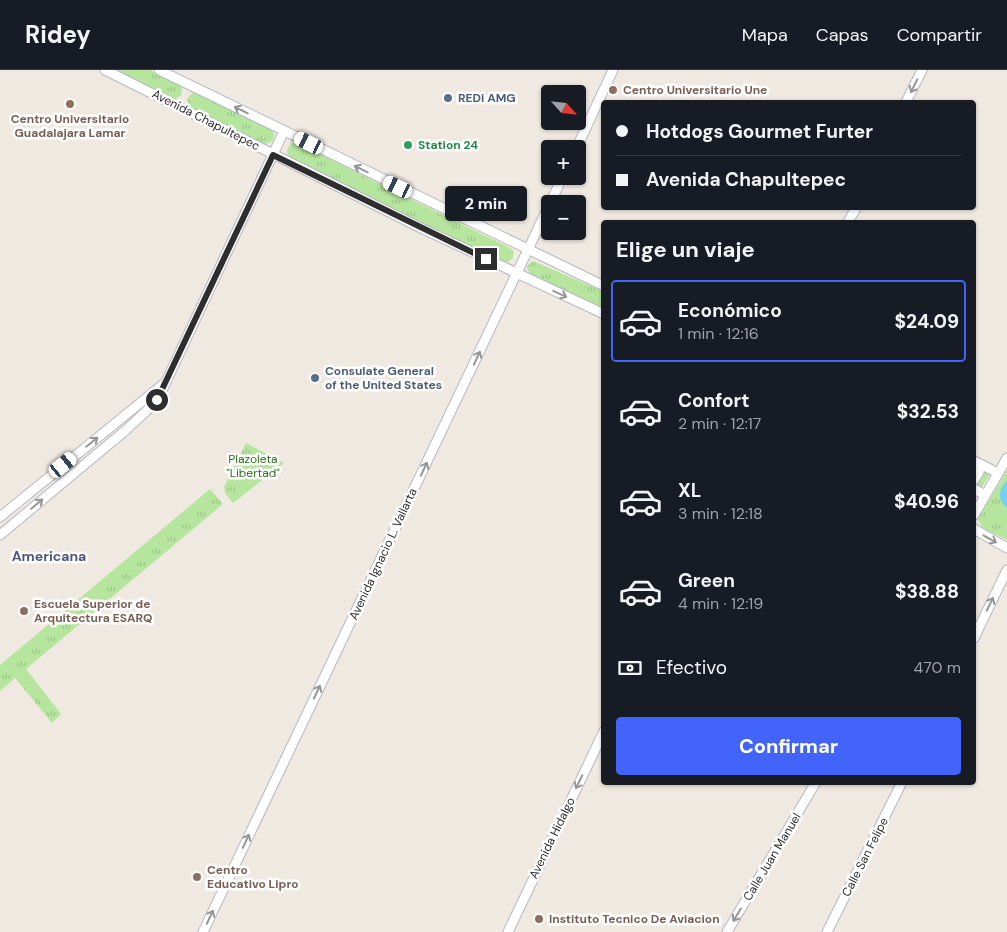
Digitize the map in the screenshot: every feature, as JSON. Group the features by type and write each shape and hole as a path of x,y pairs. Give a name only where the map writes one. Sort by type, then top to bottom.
{"street":[{"name":"Avenida Chapultepec","path":"105,70 516,274 601,313"},
{"name":"Avenida Chapultepec","path":"159,70 601,285"},
{"path":"580,140 613,70"},
{"path":"907,100 922,70"},
{"path":"0,536 126,430 157,400 284,131"},
{"name":"Avenida Ignacio L. Vallarta","path":"203,932 559,185"},
{"path":"0,517 166,382"},
{"path":"976,511 1007,458"},
{"path":"976,462 998,473"},
{"path":"976,463 979,472 976,477"},
{"path":"976,490 985,495"},
{"path":"976,530 1007,548"},
{"path":"976,634 1007,570"},
{"name":"Avenida Hidalgo","path":"508,932 601,737"},
{"name":"Calle Juan Manuel","path":"727,932 814,785"},
{"name":"Calle San Felipe","path":"827,932 900,785"}],"green space":[{"path":"112,70 150,70 180,85 182,89 181,95 176,99 171,99"},
{"path":"196,92 271,129 274,134 272,141 264,144 191,108 188,105 187,99"},
{"path":"292,143 299,144 510,248 513,251 513,258 508,262 503,262 292,159 288,156 287,151"},
{"path":"533,261 601,291 601,307 531,274 527,266"},
{"name":"Plazoleta \"Libertad\"","path":"246,443 284,463 233,503 225,493 224,487"},
{"path":"981,469 990,474 982,487 976,484 976,479"},
{"path":"1007,470 1007,540 982,528 978,519"},
{"path":"210,489 223,504 26,669 61,714 52,723 15,678 0,691 0,665"}],"water":[{"path":"1007,481 1007,508 1000,498 1000,491"}],"place":[{"name":"Centro Universitario Une","path":"613,90"},
{"name":"REDi AMG","path":"448,98"},
{"name":"Centro Universitario Guadalajara Lamar","path":"70,104"},
{"name":"Station 24","path":"408,145"},
{"name":"Consulate General of the United States","path":"315,378"},
{"name":"Escuela Superior de Arquitectura ESARQ","path":"24,611"},
{"name":"Centro Educativo Lipro","path":"197,877"},
{"name":"Instituto Tecnico De Aviacion","path":"539,919"}],"district":[{"name":"Americana","path":"49,556"}],"route":[{"path":"157,400 273,155 486,259"}]}
